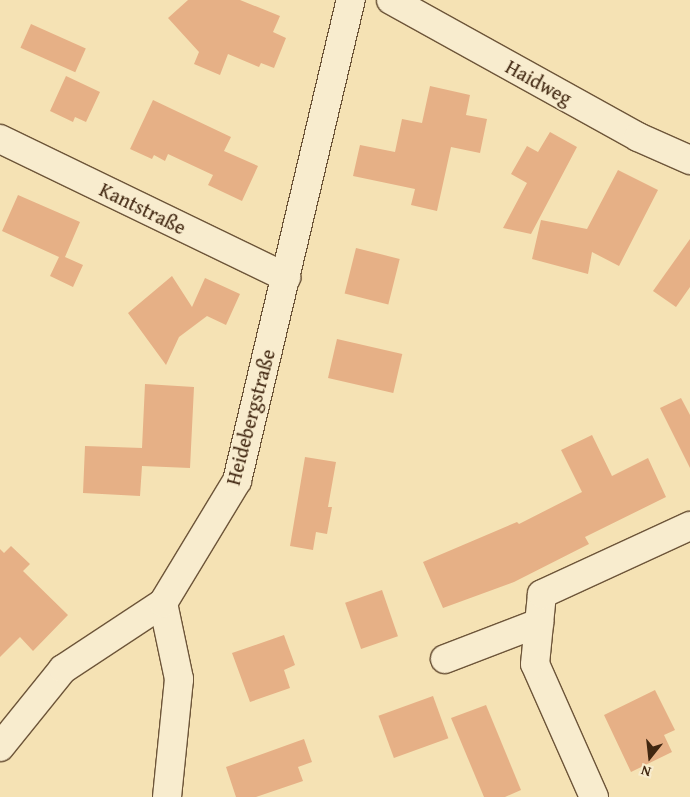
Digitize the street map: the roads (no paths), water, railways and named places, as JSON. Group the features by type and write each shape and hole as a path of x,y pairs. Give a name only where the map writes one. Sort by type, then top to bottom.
{"street":[{"name":"Heidebergstraße","path":"2,741 63,669 163,603 237,481 351,0"},
{"name":"Haidweg","path":"391,0 638,137 690,160"},
{"name":"Kantstraße","path":"0,139 286,278"},
{"path":"594,797 535,664 542,594 690,526"},
{"path":"163,603 178,679 167,797"},
{"path":"444,659 540,623"}]}
